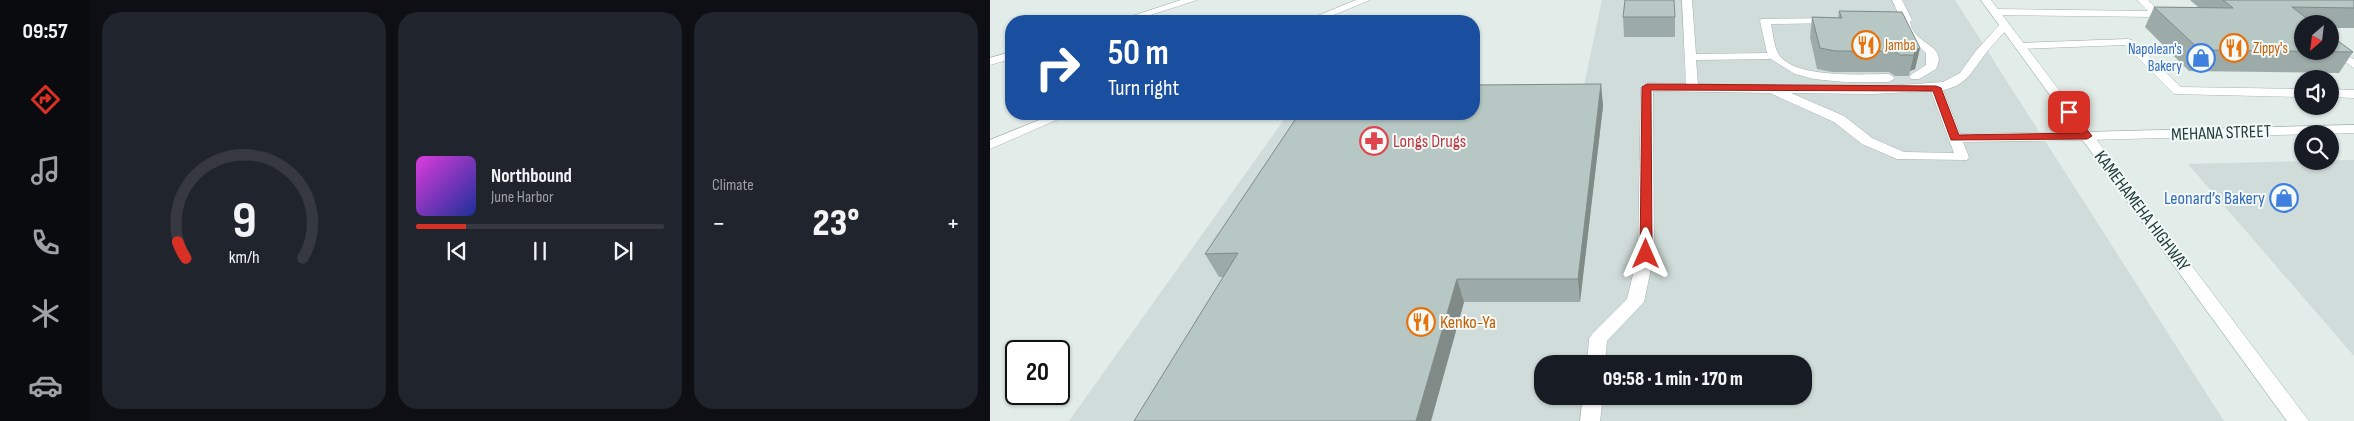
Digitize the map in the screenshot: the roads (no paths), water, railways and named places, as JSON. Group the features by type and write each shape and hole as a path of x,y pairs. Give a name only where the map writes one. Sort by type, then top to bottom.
{"main road":[{"path":"1142,15 1192,0"},
{"path":"1326,15 1365,0"},
{"path":"1687,0 1692,88"},
{"path":"1897,0 1907,20 1905,27 1908,32 1933,54 1932,68 1915,76"},
{"name":"KAMEHAMEHA HIGHWAY","path":"1986,0 2299,421"},
{"path":"1995,12 2157,14 2142,0"},
{"path":"1872,20 1907,20"},
{"path":"1774,56 1765,21 1845,21"},
{"path":"1597,355 1598,339 1635,302 1646,254 1647,87 1772,89 1936,88 1958,82 2005,25"},
{"path":"2020,46 2128,42 2178,91 2294,93"},
{"path":"1690,57 1774,56 1791,69 1818,76 1889,78"},
{"path":"990,62 1005,57"},
{"path":"2349,58 2354,65"},
{"path":"1772,89 1839,119 1867,141 1902,156 1962,157 1936,88"},
{"path":"2339,93 2354,94"},
{"path":"990,145 1050,120"},
{"name":"MEHANA STREET","path":"1955,138 2354,129"},
{"path":"1590,421 1592,405"}],"place":[{"name":"Jamba","path":"1866,45"},
{"name":"Zippy's","path":"2234,48"},
{"name":"Napolean's Bakery","path":"2201,58"},
{"name":"Longs Drugs","path":"1374,141"},
{"name":"Leonard’s Bakery","path":"2284,198"},
{"name":"Kenko-Ya","path":"1421,322"}]}
